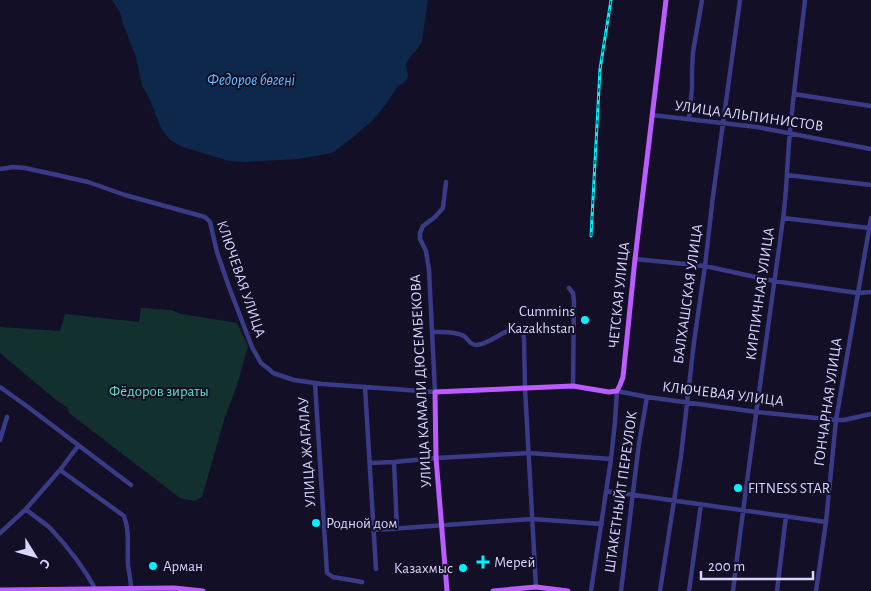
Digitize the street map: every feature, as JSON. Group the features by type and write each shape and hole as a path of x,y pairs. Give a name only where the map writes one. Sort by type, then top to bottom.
{"main road":[{"name":"ЧЕТСКАЯ УЛИЦА","path":"617,391 623,377 666,0"},
{"name":"КЛЮЧЕВАЯ УЛИЦА","path":"435,392 573,386 609,392 617,391"},
{"name":"УЛИЦА КАМАЛИ ДЮСЕМБЕКОВА","path":"435,392 436,458 447,591"},
{"path":"493,591 536,587 568,591"},
{"path":"0,590 174,588 203,591"}],"street":[{"path":"689,119 692,70 702,0"},
{"name":"БАЛХАШСКАЯ УЛИЦА","path":"660,591 675,501 713,196 740,0"},
{"name":"КИРПИЧНАЯ УЛИЦА","path":"733,591 783,218 790,133 805,0"},
{"path":"794,94 871,106"},
{"name":"УЛИЦА АЛЬПИНИСТОВ","path":"652,115 756,127 871,149"},
{"name":"КЛЮЧЕВАЯ УЛИЦА","path":"0,169 12,167 25,168 65,176 205,217 210,222 228,286 252,347 261,363 273,373 294,380 315,383 435,392"},
{"path":"787,175 871,185"},
{"name":"УЛИЦА КАМАЛИ ДЮСЕМБЕКОВА","path":"435,392 429,270 420,233 423,226 443,208 446,182"},
{"path":"783,218 869,228"},
{"name":"ГОНЧАРНАЯ УЛИЦА","path":"816,591 826,522 836,420 871,218"},
{"path":"635,259 705,266 774,282 858,294 871,292"},
{"path":"569,288 573,293 574,300 573,386"},
{"path":"432,332 464,336 472,344 477,345 509,330 520,329 522,333 524,339 524,388 536,587"},
{"name":"УЛИЦА ЖАГАЛАУ","path":"315,383 327,573 333,577 362,582"},
{"path":"365,386 376,569"},
{"path":"0,387 131,485"},
{"name":"КЛЮЧЕВАЯ УЛИЦА","path":"617,391 756,412 836,420 871,414"},
{"name":"ЧЕТСКАЯ УЛИЦА","path":"592,591 611,459 617,391"},
{"name":"ШТАКЕТНЫЙТ ПЕРЕУЛОК","path":"621,591 639,444 647,397"},
{"path":"0,440 6,417"},
{"path":"0,533 26,509 78,446"},
{"path":"370,463 529,453 611,459"},
{"path":"394,462 397,529"},
{"path":"60,470 124,516 128,526 130,589"},
{"path":"606,491 826,522"},
{"path":"689,591 701,504"},
{"path":"26,509 49,528 64,544 86,572 96,590"},
{"path":"777,591 786,516"},
{"path":"374,530 532,520 602,524"}],"green space":[{"name":"Фёдоров зираты","path":"141,308 171,310 181,314 237,323 248,346 202,497 195,501 180,498 69,413 67,407 0,353 0,327 60,331 65,314 139,322"}],"water":[{"name":"Федоров бөгені","path":"112,0 428,0 422,41 408,59 406,65 408,77 405,82 398,86 372,121 332,153 298,159 246,162 229,161 183,147 170,140 161,128 142,85 136,57 120,12"}],"railway":[{"path":"591,236 600,69 611,0"}],"place":[{"name":"Cummins Kazakhstan","path":"585,320"},
{"name":"FITNESS STAR","path":"738,488"},
{"name":"Родной дом","path":"316,523"},
{"name":"Мерей","path":"483,562"},
{"name":"Арман","path":"153,566"},
{"name":"Казахмыс","path":"463,568"}]}
